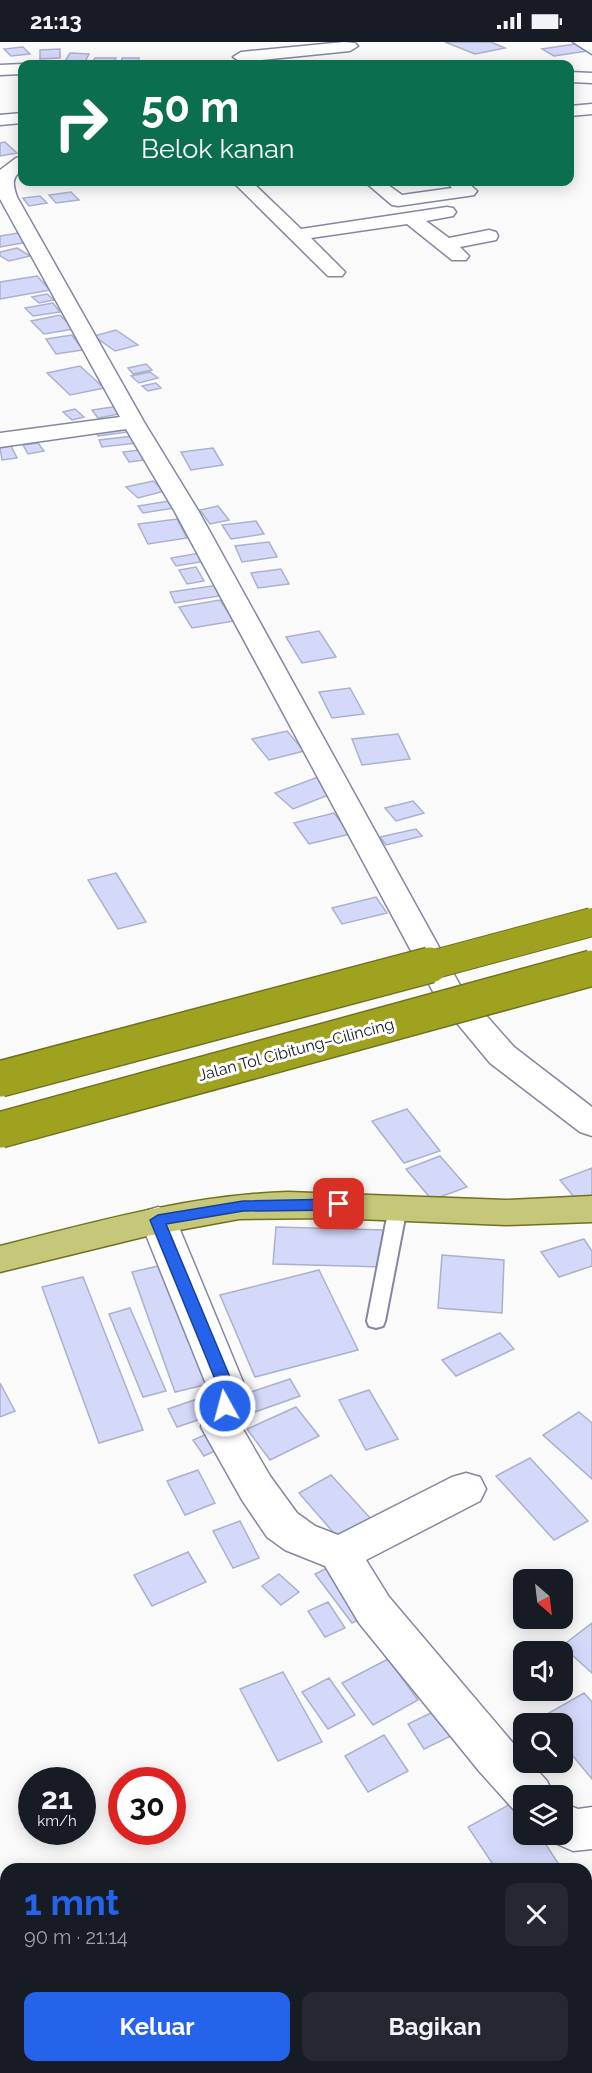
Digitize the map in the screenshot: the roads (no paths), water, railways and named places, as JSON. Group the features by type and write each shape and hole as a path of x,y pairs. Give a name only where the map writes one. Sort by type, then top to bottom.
{"highway":[{"path":"0,1079 592,922"},
{"name":"Jalan Tol Cibitung–Cilincing","path":"0,1130 592,968"}],"main road":[{"path":"0,1259 158,1220 243,1206 339,1204 507,1212 559,1212 592,1209"}],"street":[{"path":"581,42 592,49"},
{"path":"241,57 265,60 280,47 350,46"},
{"path":"0,70 18,69"},
{"path":"574,76 592,78"},
{"path":"574,111 592,109"},
{"path":"0,120 18,118"},
{"path":"18,165 7,173 4,184 9,197 133,422 187,512 448,992 502,1055 592,1124"},
{"path":"246,186 335,272"},
{"path":"379,186 398,201 468,191 461,186"},
{"path":"297,235 447,212"},
{"path":"411,218 451,250 489,236"},
{"path":"0,440 133,422"},
{"path":"158,1220 227,1389 220,1427 282,1525 300,1538 340,1554 374,1610 487,1749 521,1785"},
{"path":"340,1554 466,1489"},
{"path":"573,1829 581,1831 592,1828"}],"lane":[{"path":"376,1321 398,1207"}]}
